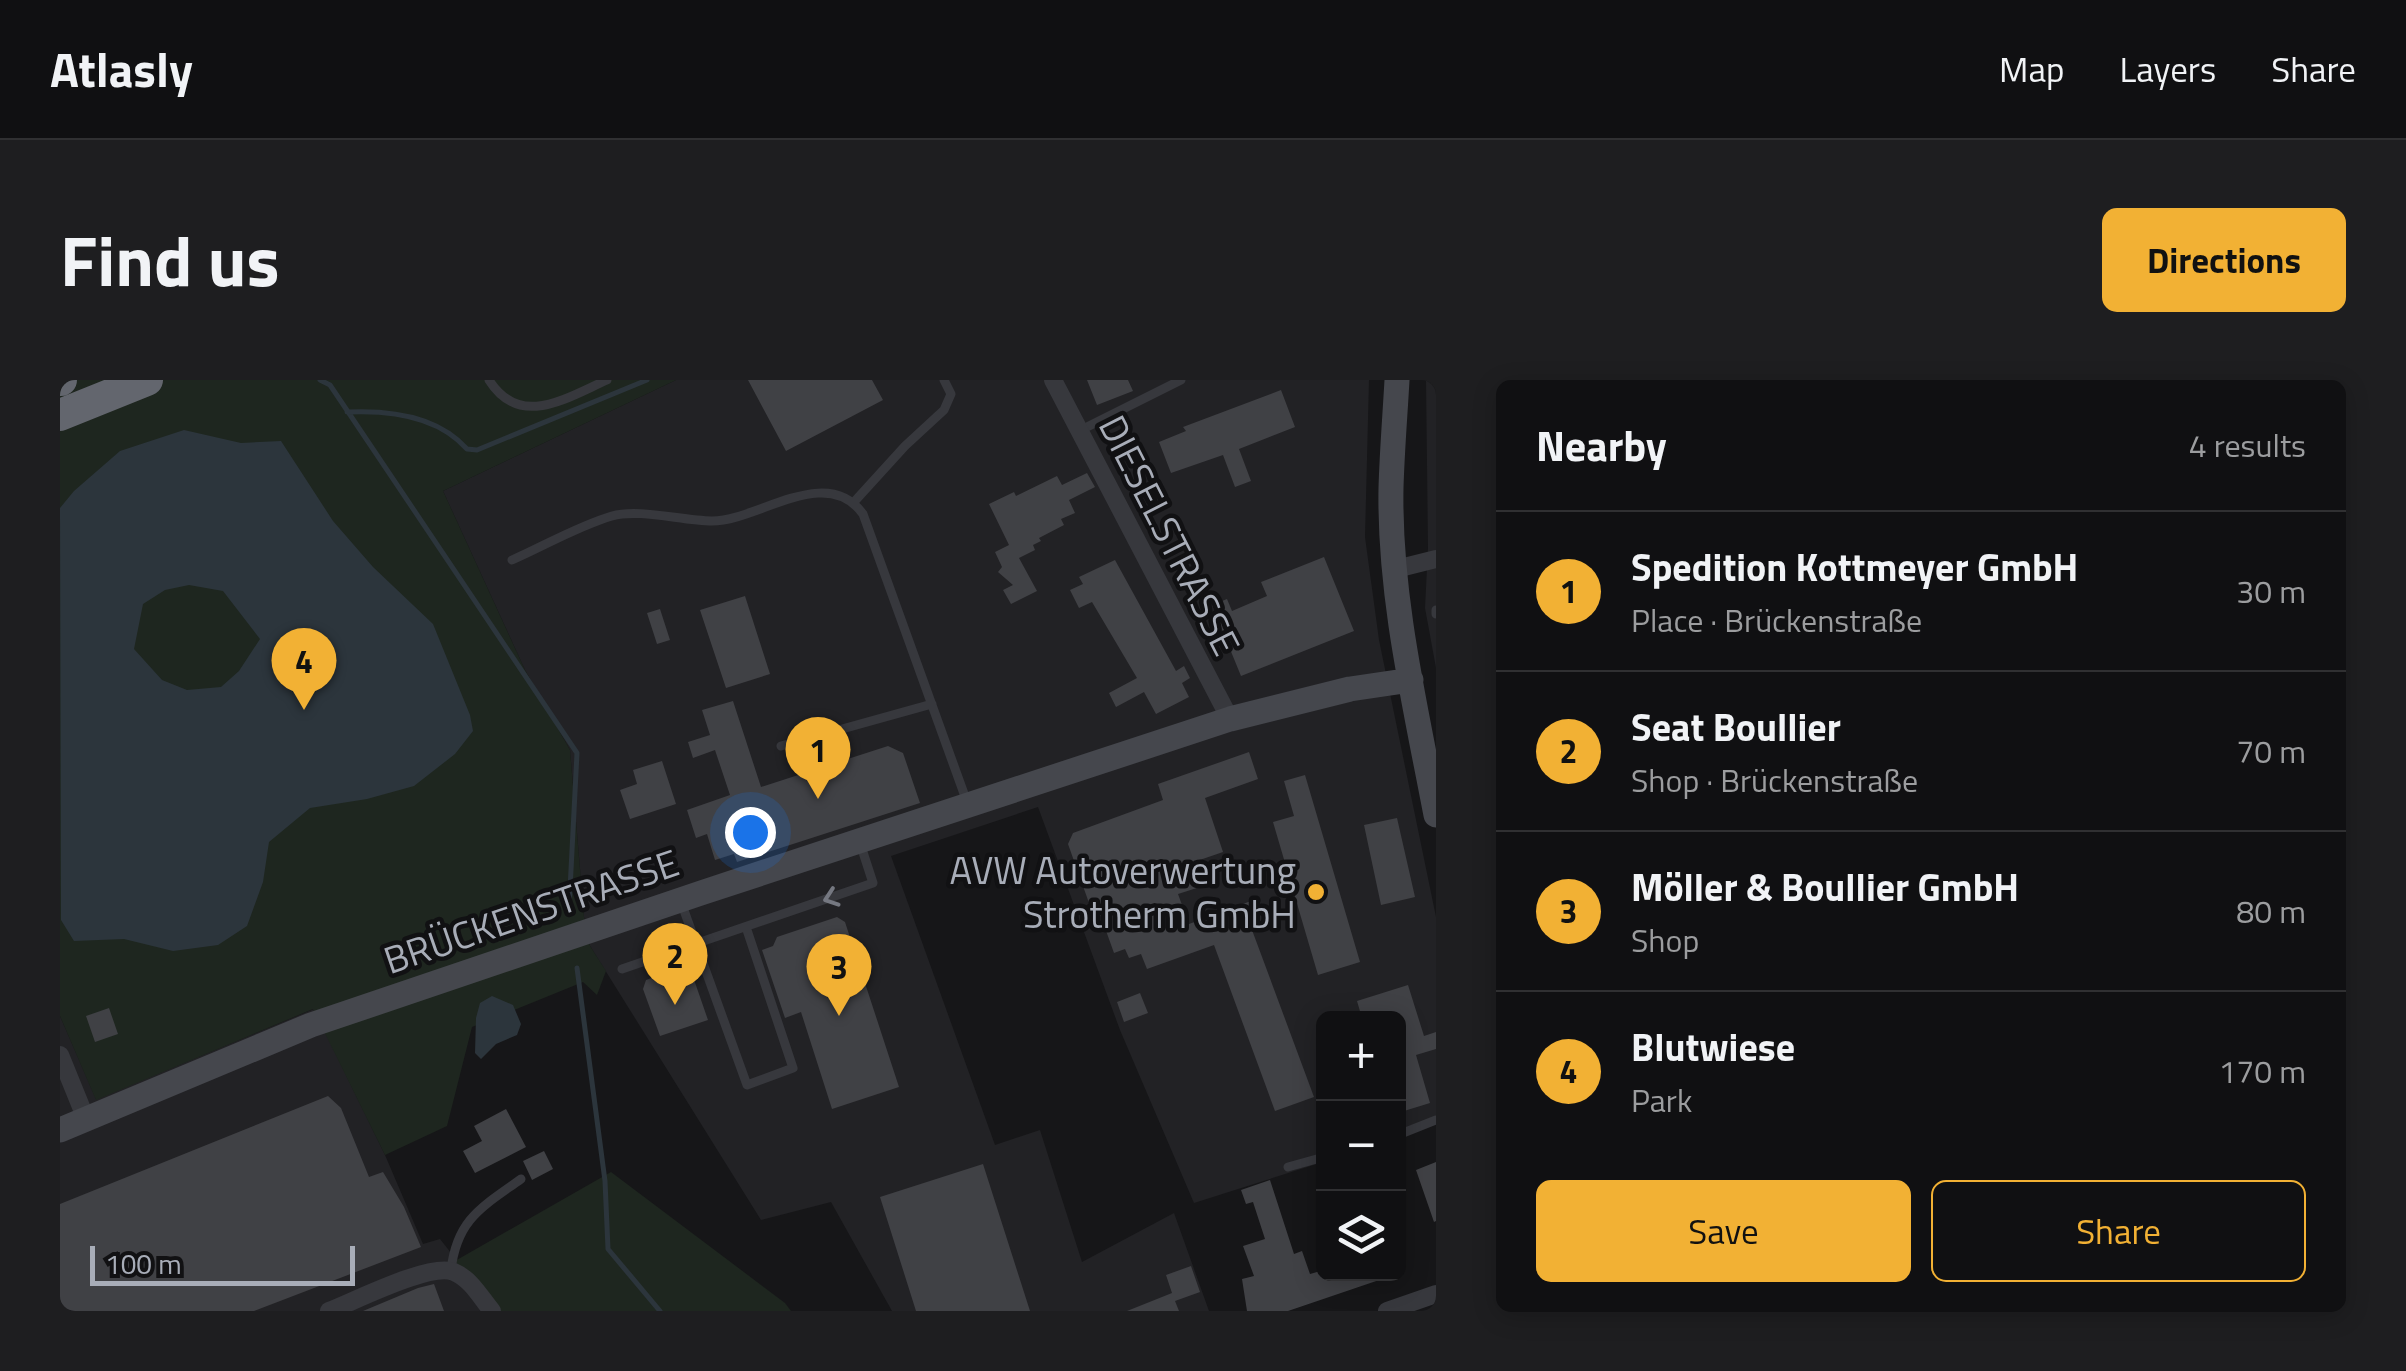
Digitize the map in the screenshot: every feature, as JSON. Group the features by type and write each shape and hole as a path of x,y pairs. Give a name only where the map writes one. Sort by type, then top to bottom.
{"highway":[{"path":"60,416 147,380"}],"main road":[{"path":"1397,380 1391,490 1396,570 1436,816"},
{"name":"BRÜCKENSTRASSE","path":"60,1130 311,1026 859,840 1230,719 1350,689 1411,680"}],"street":[{"name":"DIESELSTRASSE","path":"1053,380 1230,719"},
{"path":"1396,570 1436,559"},
{"path":"62,1065 86,1119"},
{"path":"329,1311 431,1271 451,1270 466,1280 492,1311"},
{"path":"1388,1311 1436,1294"}],"lane":[{"path":"489,380 510,403 530,409 607,380"},
{"path":"854,502 944,410 951,394 944,380"},
{"path":"1080,431 1181,380"},
{"path":"512,560 613,516 637,514 718,521 794,497 816,494 854,502 863,514 968,805"},
{"path":"781,746 932,704"},
{"path":"622,969 873,883 859,840"},
{"path":"680,900 747,1085 793,1068 746,927"},
{"path":"1406,1132 1436,1120"},
{"path":"1288,1166 1316,1159"},
{"path":"451,1270 454,1245 466,1223 521,1179"}],"shaded area":[{"path":"60,380 676,380 443,491 525,670 570,750 584,917 590,946 606,971 597,995 583,982 472,1027 447,1126 385,1155 313,1009 96,1100 60,1016"},
{"path":"676,380 1369,380 1365,537 1379,640 1436,917 1436,1119 1406,1134 1406,1011 1316,1011 1316,1164 1194,1203 1120,1030 1038,807 891,856 995,1145 1040,1130 1082,1262 1174,1213 1209,1311 892,1311 831,1202 761,1220 590,946 584,917 570,750 525,670 443,491"},
{"path":"1426,380 1436,380 1436,668 1425,608"},
{"path":"184,430 241,443 281,441 333,521 373,567 433,624 470,715 473,731 455,754 414,786 310,808 269,842 263,882 247,926 218,945 173,951 124,939 74,941 61,920 60,508 120,451","holes":["189,585 223,591 260,639 239,671 221,687 187,690 162,680 134,649 143,604 165,590"]},
{"path":"492,996 513,1005 521,1024 517,1035 496,1044 481,1059 475,1053 476,1018 480,1003"},
{"path":"314,1009 423,1244 440,1239 497,1311 60,1311 60,1016 96,1099"},
{"path":"611,1172 791,1311 497,1311 455,1261"}],"building":[{"path":"748,380 872,380 883,400 786,451"},
{"path":"1087,380 1128,380 1133,391 1097,405"},
{"path":"1281,390 1295,427 1239,449 1251,481 1235,487 1223,455 1171,473 1159,442 1186,431 1183,427"},
{"path":"1087,473 1095,487 1069,500 1075,513 1061,519 1064,525 1039,538 1041,541 1033,545 1035,550 1019,558 1037,591 1011,604 1003,590 1013,585 998,572 1002,567 995,552 1009,545 989,504 1057,476 1062,485"},
{"path":"1324,557 1354,631 1241,676 1212,605 1227,599 1232,611 1267,596 1261,582"},
{"path":"1115,560 1176,671 1184,666 1190,678 1182,683 1189,697 1156,714 1144,692 1116,707 1109,693 1137,678 1092,602 1079,608 1070,590 1083,584 1079,577"},
{"path":"745,596 770,674 726,688 700,610"},
{"path":"660,609 670,640 657,644 647,613"},
{"path":"733,701 761,787 888,746 903,753 920,803 737,862 734,854 715,860 707,834 696,838 687,810 730,795 715,750 693,758 688,742 710,735 702,710"},
{"path":"1249,752 1258,779 1205,798 1223,852 1191,863 1200,887 1178,894 1189,924 1259,898 1268,924 1252,930 1314,1097 1275,1111 1214,945 1147,969 1141,954 1129,958 1125,949 1114,953 1100,914 1094,917 1068,844 1073,833 1163,800 1158,784"},
{"path":"662,761 676,804 630,819 620,790 637,784 633,770"},
{"name":"AVW Autoverwertung Strotherm GmbH","path":"1305,775 1360,962 1318,975 1273,822 1294,816 1284,781"},
{"path":"1397,818 1415,897 1381,905 1364,825"},
{"path":"837,917 845,922 899,1087 832,1109 801,1012 785,1018 762,950 773,946 777,937"},
{"path":"682,967 691,971 708,1020 660,1036 643,989 646,980"},
{"path":"1408,985 1424,1036 1436,1032 1436,1049 1416,1055 1430,1103 1406,1110 1406,1011 1360,1011 1357,1001"},
{"path":"1140,993 1148,1013 1124,1022 1117,1002"},
{"path":"109,1008 118,1034 95,1042 86,1016"},
{"path":"328,1096 341,1108 369,1177 383,1172 421,1247 254,1311 60,1311 60,1204"},
{"path":"506,1109 526,1147 475,1173 463,1151 482,1141 474,1126"},
{"path":"544,1151 553,1169 532,1180 523,1161"},
{"path":"1436,1162 1436,1221 1434,1222 1416,1170"},
{"path":"983,1164 1030,1311 916,1311 880,1197"},
{"path":"1270,1180 1294,1254 1302,1251 1310,1274 1316,1272 1316,1281 1376,1281 1288,1311 1247,1311 1242,1279 1254,1276 1243,1246 1265,1239 1253,1202 1246,1204 1241,1190"},
{"path":"1191,1266 1200,1292 1175,1301 1179,1311 1127,1311 1172,1293 1166,1275"},
{"path":"434,1284 444,1311 363,1311 418,1288"}],"waterway":[{"path":"320,380 330,385 577,753 569,909"},
{"path":"347,412 412,417 442,429 467,449 477,450 647,380"},
{"path":"577,968 605,1181 608,1249 660,1311"}],"place":[{"name":"Blutwiese","path":"304,710"},
{"name":"Spedition Kottmeyer GmbH","path":"818,799"},
{"name":"AVW Autoverwertung Strotherm GmbH","path":"1316,892"},
{"name":"Seat Boullier","path":"675,1005"},
{"name":"Möller & Boullier GmbH","path":"839,1016"}]}
